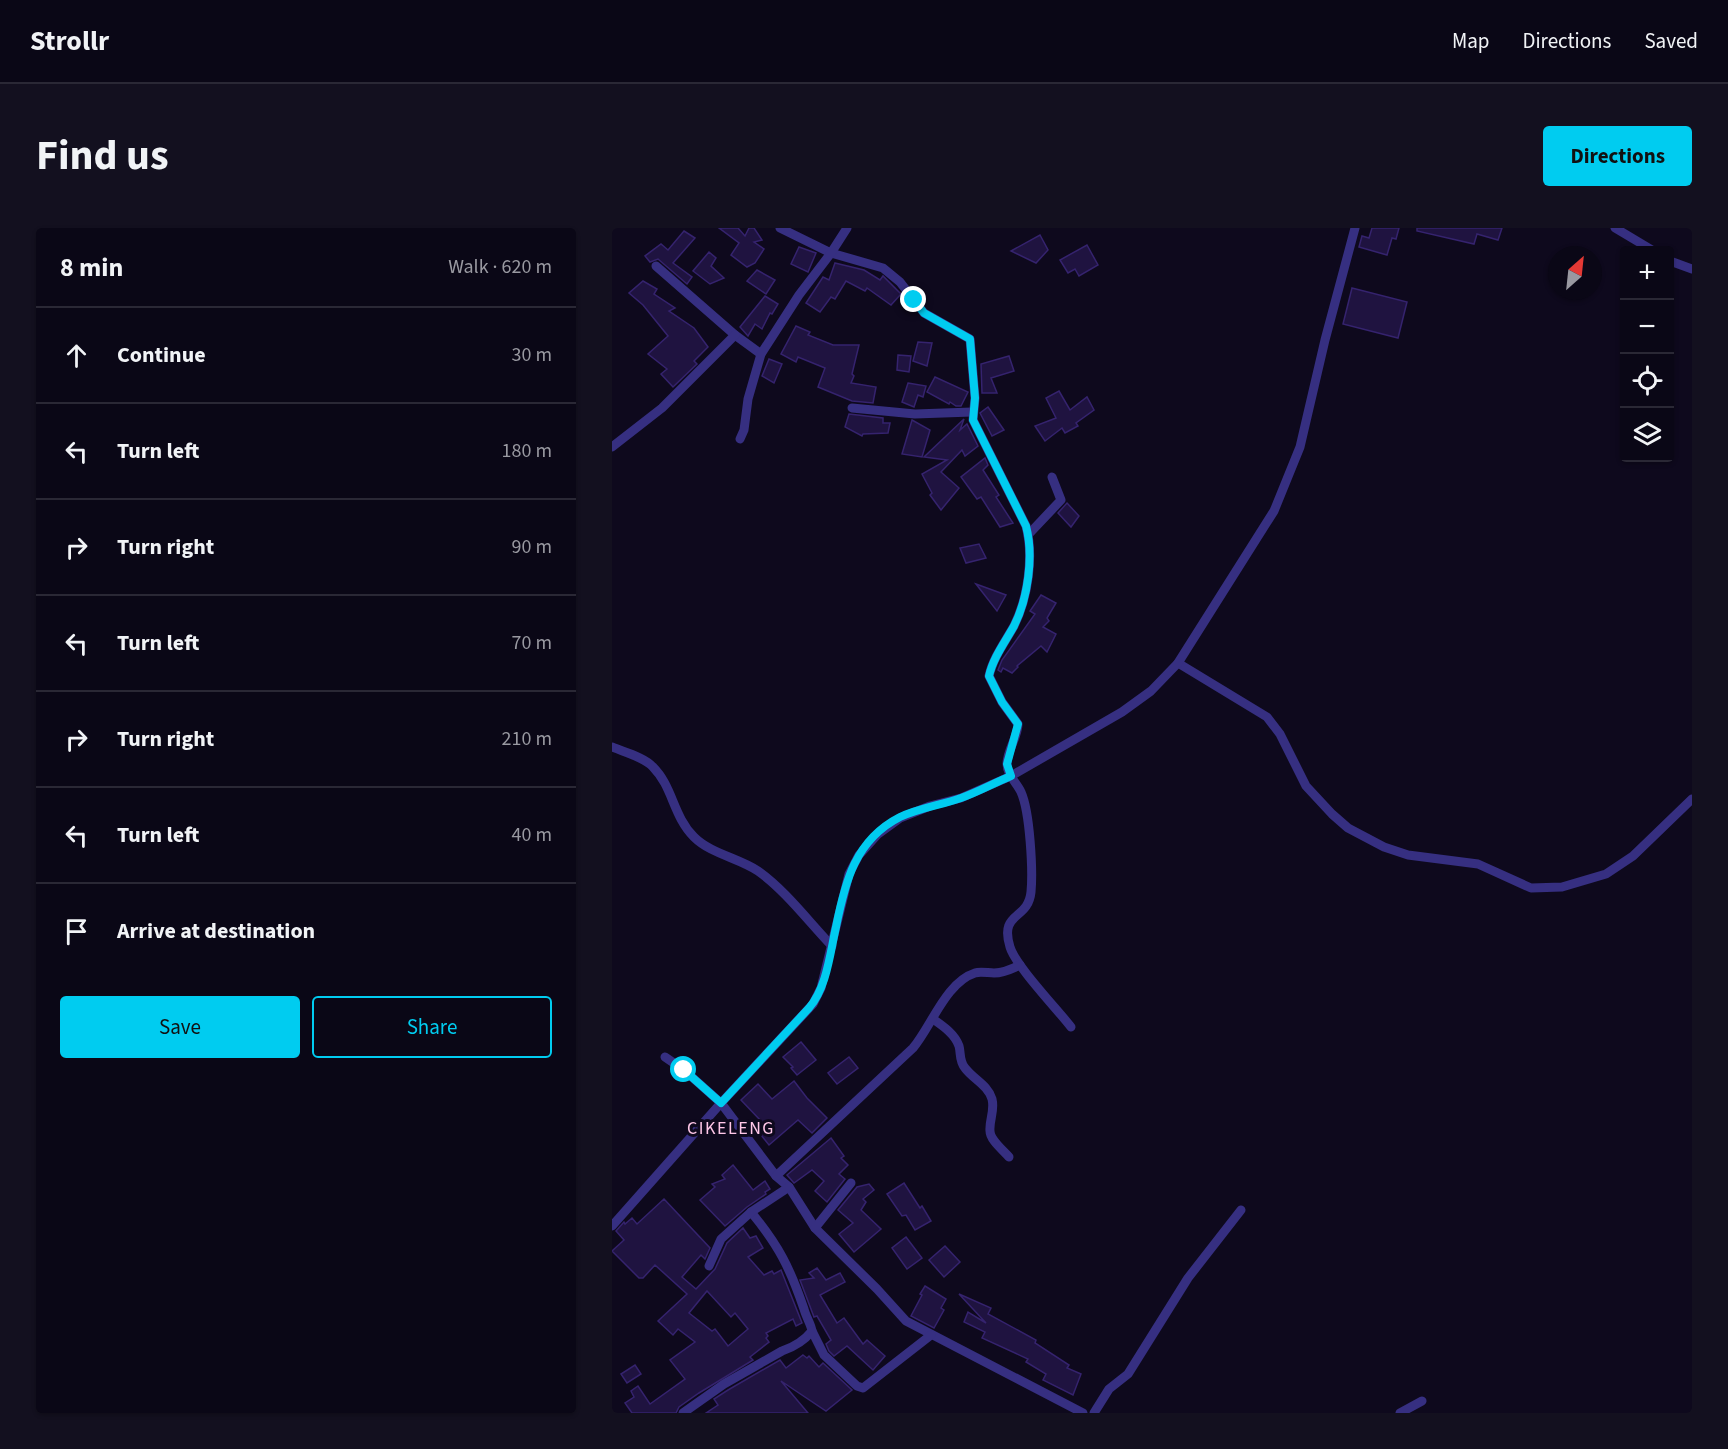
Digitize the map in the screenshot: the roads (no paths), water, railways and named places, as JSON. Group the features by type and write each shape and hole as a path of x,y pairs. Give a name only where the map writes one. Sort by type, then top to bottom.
{"street":[{"path":"780,228 831,253 883,268 900,282 924,313 970,339 975,398 973,420 1026,526 1028,535 1026,592 1015,624 989,676 1002,702 1018,724 1007,764 1011,776 1022,793 1030,842 1031,891 1029,902 1025,909 1011,919 1006,931 1011,951 1020,965 1071,1027"},
{"path":"740,439 744,430 748,399 761,354 799,295 847,228"},
{"path":"612,1226 813,1004 821,988 844,887 860,855 878,834 900,818 930,806 961,798 1011,776 1122,712 1151,691 1178,663 1274,510 1300,447 1325,340 1355,228"},
{"path":"1615,228 1645,246"},
{"path":"1674,262 1692,269"},
{"path":"656,266 735,336 761,354"},
{"path":"612,447 662,408 735,336"},
{"path":"852,408 915,414 972,412"},
{"path":"1028,535 1061,500 1052,477"},
{"path":"1178,663 1267,717 1280,734 1306,786 1348,828 1408,855 1478,864 1531,888 1562,887 1606,874 1633,856 1692,799"},
{"path":"612,747 652,765 673,800 678,818 694,837 702,844 745,862 769,880 832,946"},
{"path":"776,1176 913,1048 924,1035 950,991 976,972 1004,972 1020,965"},
{"path":"933,1019 950,1032 959,1046 964,1067 991,1096 994,1108 990,1131 992,1137 1009,1157"},
{"path":"665,1057 684,1070 721,1103 776,1176 789,1187 815,1228 877,1288 906,1321 1083,1413"},
{"path":"815,1228 851,1183"},
{"path":"709,1266 721,1239 751,1212 789,1187"},
{"path":"1094,1413 1109,1389 1128,1374 1188,1278 1241,1210"},
{"path":"751,1212 782,1254 793,1277 812,1331 824,1355 857,1386 863,1388 931,1335"},
{"path":"683,1413 724,1384 782,1351 792,1348 806,1339 812,1331"},
{"path":"1400,1413 1422,1401"}],"district":[{"name":"CIKELENG","path":"731,1128"}]}
